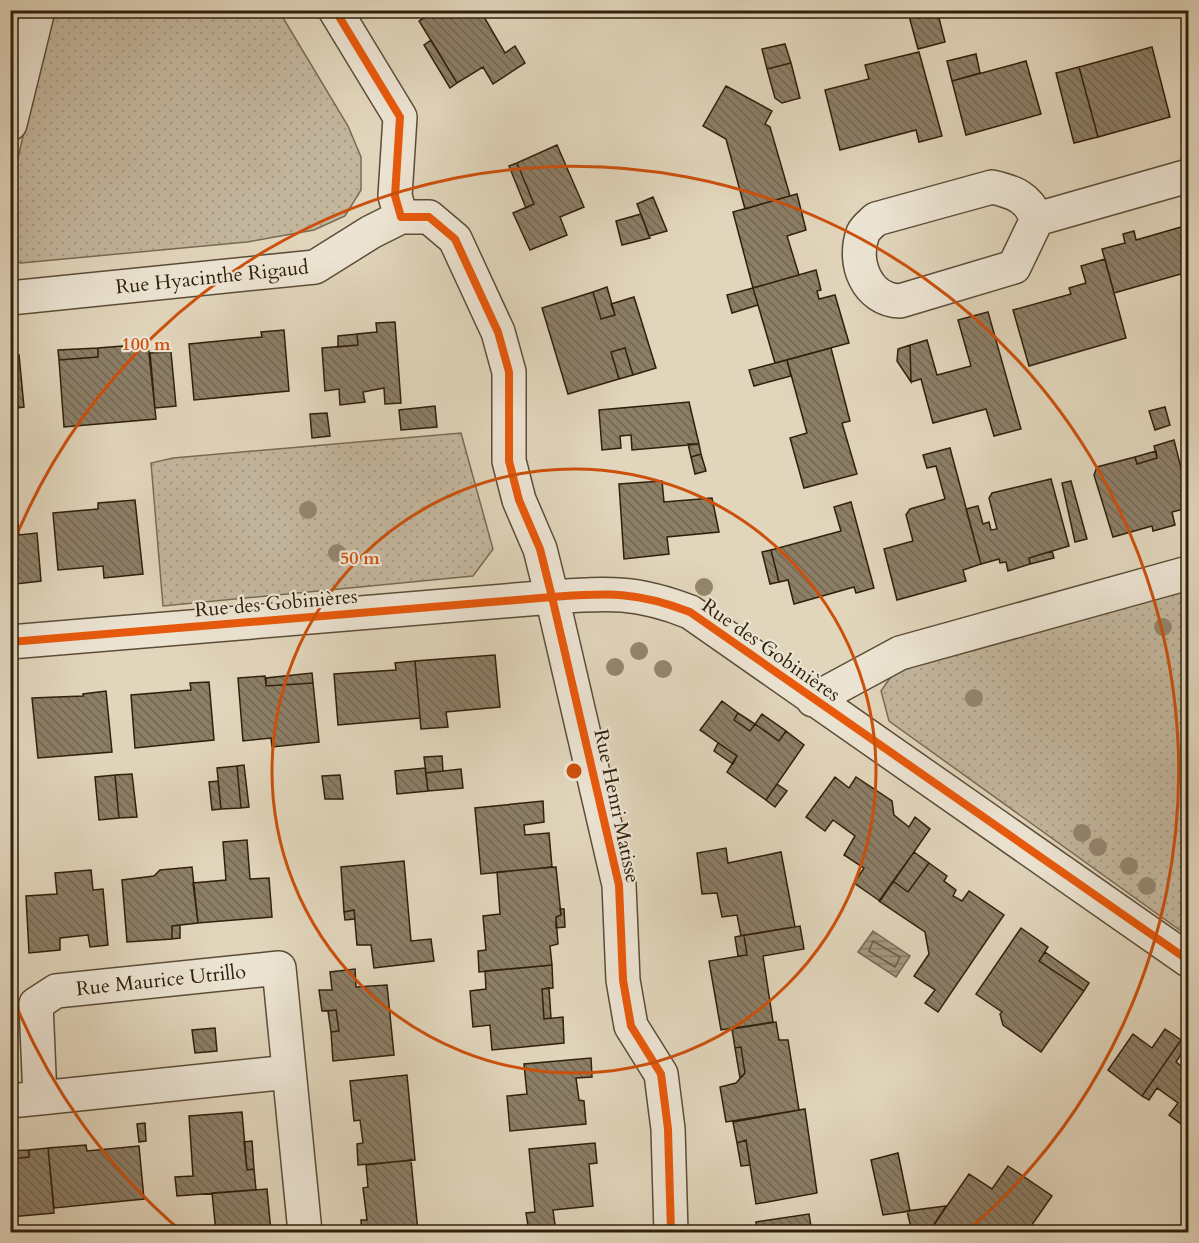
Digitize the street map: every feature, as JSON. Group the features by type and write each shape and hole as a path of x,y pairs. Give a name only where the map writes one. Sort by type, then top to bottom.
{"street":[{"path":"10,124 38,10"},
{"path":"335,10 400,117 395,196 401,217"},
{"path":"1037,219 1031,203 1013,192 992,187 876,219 863,232 861,270 868,287 887,301 900,301 1004,272 1014,267 1037,219 1188,176"},
{"name":"Rue Hyacinthe Rigaud","path":"10,298 315,267 371,232 401,217 429,217 455,239 498,332 509,372 509,461 519,500 540,549 552,597"},
{"name":"Rue des Gobinières","path":"813,700 900,653 1188,573"},
{"name":"Rue des Gobinières","path":"10,642 552,597 619,593 655,599 690,612 1188,960"},
{"name":"Rue Henri Matisse","path":"552,597 619,885 623,980 631,1026 661,1074 668,1129 671,1233"},
{"name":"Rue Maurice Utrillo","path":"289,1072 25,1100 36,1004 56,991 279,968 305,1233"}],"shaded area":[{"path":"52,11 279,11 348,126 361,157 361,190 345,216 314,230 247,242 21,263 11,260 11,188"},
{"path":"461,433 493,549 473,576 163,606 151,463 173,458"},
{"path":"1188,591 1188,936 889,721 881,691 899,665 936,653"}],"water":[{"path":"873,931 910,956 896,977 858,952"}],"building":[{"path":"436,10 480,10 505,53 515,46 525,63 493,84 483,67 457,83 419,21"},
{"path":"937,10 945,42 918,49 909,16"},
{"path":"431,40 457,83 450,88 424,45"},
{"path":"785,44 791,63 767,69 762,49"},
{"path":"1152,47 1170,117 1098,137 1079,67"},
{"path":"919,52 942,136 919,142 916,130 840,150 825,90 869,79 865,65"},
{"path":"976,54 980,73 952,81 947,61"},
{"path":"1026,61 1041,114 966,135 952,81"},
{"path":"791,63 800,98 782,103 775,98 767,69"},
{"path":"1079,67 1098,137 1074,143 1056,73"},
{"path":"726,86 772,111 765,124 770,127 790,196 745,209 726,139 703,126"},
{"path":"557,145 584,207 560,217 567,235 530,250 513,213 534,204 517,163"},
{"path":"517,163 534,204 526,208 509,166"},
{"path":"797,194 806,230 787,236 799,275 753,288 733,212"},
{"path":"653,197 667,231 649,236 637,204"},
{"path":"641,214 650,238 622,245 616,221"},
{"path":"1188,225 1188,272 1114,293 1102,249 1125,243 1123,234 1134,231 1136,240"},
{"path":"1105,259 1126,338 1029,366 1013,310 1071,294 1069,288 1086,283 1081,266"},
{"path":"816,270 821,290 817,291 819,299 835,295 849,343 775,363 753,288"},
{"path":"607,287 615,315 601,319 593,292"},
{"path":"753,288 758,305 732,313 727,295"},
{"path":"593,292 601,319 615,315 611,304 634,297 656,368 633,375 625,348 611,352 619,379 568,394 542,308"},
{"path":"988,312 1021,429 994,436 986,409 933,423 921,379 911,382 910,345 927,340 937,375 971,366 958,320"},
{"path":"395,322 401,403 385,404 384,388 363,392 365,402 340,405 339,389 325,391 322,348 358,345 357,334 377,332 376,323"},
{"path":"284,330 289,391 194,400 189,344 262,337 261,332"},
{"path":"357,334 358,345 338,347 338,336"},
{"path":"148,344 156,419 64,427 59,360 98,357 98,348"},
{"path":"910,345 911,382 897,361 898,349"},
{"path":"98,348 98,357 59,360 58,350"},
{"path":"625,348 633,375 619,379 611,352"},
{"path":"831,348 850,421 842,423 857,474 804,488 790,438 807,433 787,360"},
{"path":"171,352 176,406 155,408 150,353"},
{"path":"10,355 19,355 24,407 10,409"},
{"path":"787,360 791,376 754,386 749,370"},
{"path":"689,402 699,444 632,450 631,435 620,436 621,448 602,450 599,410"},
{"path":"435,406 437,427 401,430 399,410"},
{"path":"1165,407 1170,425 1155,430 1149,411"},
{"path":"327,413 330,436 312,438 310,414"},
{"path":"1174,440 1188,496 1188,508 1172,512 1175,525 1153,531 1152,526 1113,537 1094,475 1097,467 1135,457 1137,464 1157,458 1154,446"},
{"path":"688,444 699,444 701,454 691,457"},
{"path":"950,448 981,564 963,570 966,581 897,600 884,549 913,541 906,515 910,509 945,499 936,466 927,468 923,455"},
{"path":"1156,451 1157,458 1137,464 1135,457"},
{"path":"701,454 706,471 695,474 691,457"},
{"path":"1051,479 1069,546 1029,558 1030,564 1008,571 1006,562 1000,563 999,559 981,564 966,509 978,506 983,524 989,522 991,530 997,529 989,498 992,493"},
{"path":"662,481 664,502 712,498 719,532 667,537 669,554 624,559 619,484"},
{"path":"1071,481 1087,539 1075,542 1062,483"},
{"path":"10,500 15,500 19,535 37,533 41,581 16,584 15,573 10,573"},
{"path":"135,500 143,574 104,578 103,566 58,570 53,513 98,509 98,503"},
{"path":"851,502 874,588 856,593 854,587 794,604 788,580 779,582 771,550 841,531 834,507"},
{"path":"771,550 779,582 770,584 762,552"},
{"path":"1052,551 1054,558 1030,564 1029,558"},
{"path":"495,655 500,707 446,712 448,727 421,729 415,661"},
{"path":"415,661 420,718 338,725 334,674 396,670 395,663"},
{"path":"312,673 313,683 266,686 266,678"},
{"path":"265,676 266,686 313,683 319,742 272,747 271,738 243,741 238,678"},
{"path":"209,682 214,740 135,748 131,695 191,690 190,683"},
{"path":"106,691 112,752 38,758 32,698 83,696 83,694"},
{"path":"722,701 738,713 734,720 750,731 755,724 779,741 786,731 804,745 766,800 727,772 737,756 700,730"},
{"path":"738,713 755,724 750,731 734,720"},
{"path":"762,714 786,731 779,741 755,724"},
{"path":"718,743 737,756 733,764 714,751"},
{"path":"442,756 443,771 426,773 424,757"},
{"path":"244,765 249,807 241,808 237,766"},
{"path":"237,766 241,808 221,809 217,768"},
{"path":"425,768 428,791 397,794 395,771"},
{"path":"461,769 463,788 428,791 426,773"},
{"path":"132,774 137,817 119,818 115,775"},
{"path":"115,775 119,818 99,820 95,777"},
{"path":"340,775 343,799 325,799 322,776"},
{"path":"835,777 849,788 856,777 892,801 894,815 909,827 915,817 930,829 880,901 854,883 864,868 844,855 855,836 833,820 825,831 806,817"},
{"path":"218,781 221,809 212,810 209,782"},
{"path":"777,784 787,791 775,807 766,800"},
{"path":"543,801 544,822 524,825 525,835 549,833 552,867 481,874 475,808"},
{"path":"247,840 250,879 269,878 272,917 198,923 193,883 226,880 223,842"},
{"path":"726,848 728,863 781,852 795,927 741,936 737,915 722,917 717,893 702,894 697,853"},
{"path":"914,852 929,863 908,892 893,881"},
{"path":"404,861 411,941 431,939 434,961 374,968 371,945 357,945 354,910 344,912 341,867"},
{"path":"929,863 947,876 944,881 956,890 953,896 962,901 969,891 1004,915 938,1012 925,1003 935,990 914,976 929,954 925,932 879,901 893,881 908,892"},
{"path":"192,867 198,923 172,926 172,939 127,942 122,880 154,876 160,870"},
{"path":"556,867 561,915 556,917 558,944 550,946 552,965 479,972 478,951 486,950 483,916 500,914 497,872"},
{"path":"91,870 93,890 103,889 108,945 90,947 88,935 60,938 60,950 29,953 26,896 57,894 55,873"},
{"path":"560,909 564,909 565,927 556,928 556,917 561,915"},
{"path":"354,910 355,919 345,920 344,912"},
{"path":"180,925 180,938 172,939 172,926"},
{"path":"800,926 804,949 763,956 773,1022 721,1030 709,961 747,955 744,935"},
{"path":"1021,928 1048,947 1039,961 1084,991 1041,1052 1003,1025 1000,1014 1002,1012 976,994"},
{"path":"744,935 747,955 738,956 735,937"},
{"path":"1045,952 1089,983 1084,991 1039,961"},
{"path":"552,965 553,988 542,989 544,1019 563,1017 564,1043 492,1050 490,1025 473,1027 470,991 486,989 485,971"},
{"path":"355,969 356,987 387,985 394,1055 333,1061 331,1032 339,1031 336,1010 322,1011 319,990 332,990 330,972"},
{"path":"549,988 551,1018 544,1019 542,989"},
{"path":"336,1010 339,1031 331,1032 328,1011"},
{"path":"776,1022 779,1040 788,1040 799,1110 726,1122 720,1087 736,1083 745,1073 741,1047 735,1048 732,1029"},
{"path":"215,1028 217,1051 195,1053 192,1030"},
{"path":"1165,1029 1181,1040 1142,1096 1108,1070 1133,1034 1152,1048"},
{"path":"1181,1040 1187,1045 1176,1062 1188,1071 1188,1129 1169,1115 1178,1103 1157,1088 1149,1100 1142,1096"},
{"path":"741,1047 745,1073 740,1078 735,1048"},
{"path":"591,1058 592,1077 576,1078 579,1100 584,1101 586,1124 510,1131 507,1096 527,1094 524,1064"},
{"path":"407,1075 415,1160 358,1165 357,1144 363,1143 360,1120 354,1121 350,1081"},
{"path":"805,1109 817,1193 756,1204 746,1140 737,1143 733,1122"},
{"path":"242,1112 247,1170 254,1169 256,1190 177,1196 175,1177 193,1176 189,1116"},
{"path":"145,1123 146,1141 139,1142 137,1124"},
{"path":"746,1140 750,1165 741,1166 737,1143"},
{"path":"252,1141 254,1169 247,1170 244,1142"},
{"path":"595,1143 597,1163 589,1164 593,1206 553,1210 556,1232 529,1232 526,1213 535,1212 529,1149"},
{"path":"86,1145 87,1151 139,1146 144,1199 54,1208 48,1148"},
{"path":"48,1148 54,1213 10,1217 10,1159 29,1157 29,1150"},
{"path":"29,1150 29,1157 10,1159 10,1151"},
{"path":"898,1153 910,1211 883,1215 871,1160"},
{"path":"411,1160 418,1232 362,1232 361,1220 367,1220 363,1188 368,1187 366,1165"},
{"path":"1008,1166 1052,1196 1027,1232 929,1232 969,1174 992,1189"},
{"path":"267,1189 271,1232 216,1232 212,1193"},
{"path":"946,1206 929,1232 912,1232 907,1211"},
{"path":"809,1214 812,1232 757,1232 756,1222"}],"cycle path":[{"path":"335,10 400,117 395,196 401,217 429,217 455,239 498,332 509,372 509,461 519,500 540,549 619,885 623,980 631,1026 661,1074 668,1129 671,1232"},
{"path":"10,642 572,596 606,594 654,600 690,612 1188,960"}]}
